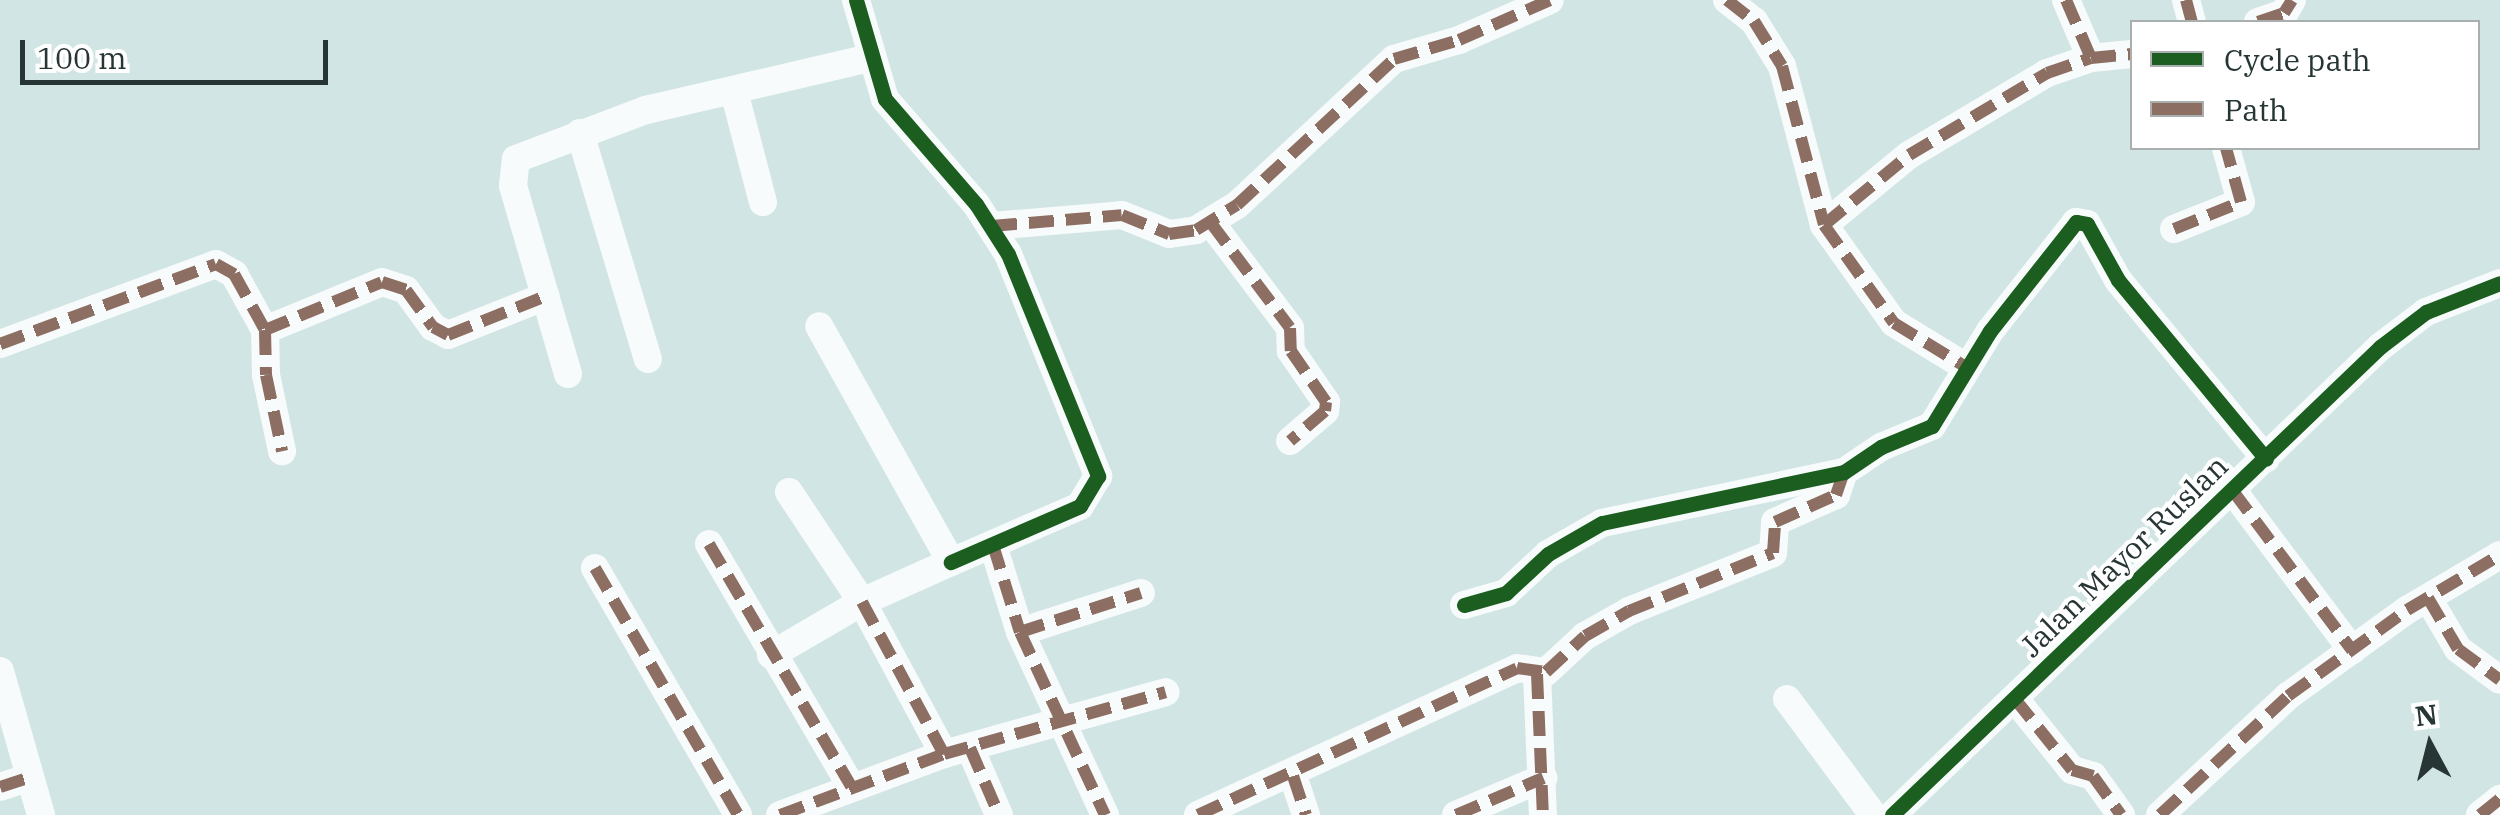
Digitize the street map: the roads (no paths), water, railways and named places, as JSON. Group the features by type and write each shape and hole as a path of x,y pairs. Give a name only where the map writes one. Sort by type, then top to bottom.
{"street":[{"path":"770,655 862,602 1080,506 1098,476 992,226 885,99 869,58 856,0"},
{"path":"992,226 1122,215 1169,234 1211,222 1394,58 1459,40 1550,0"},
{"path":"1727,0 1754,21 1782,66 1824,225 1894,323 1966,367"},
{"path":"2066,0 2092,58"},
{"path":"2263,20 2284,12 2292,0"},
{"path":"1824,225 1910,155 2047,73 2092,58 2130,54"},
{"path":"568,374 512,170 526,152 646,110 869,58"},
{"path":"734,91 763,202"},
{"path":"580,134 648,359"},
{"path":"2174,229 2240,202 2227,150"},
{"path":"1211,222 1290,328 1291,351 1326,402 1325,411 1290,440"},
{"path":"1464,606 1506,593 1548,554 1602,523 1844,472 1940,420 1966,367 2062,235 2081,222 2118,280 2266,458"},
{"path":"0,344 216,264 234,274 265,330 266,374 282,452"},
{"path":"265,330 382,282 406,290 440,335 448,336 546,296"},
{"name":"Jalan Mayor Ruslan","path":"1892,815 2404,326 2500,283"},
{"path":"819,326 951,562"},
{"path":"1537,674 1629,611 1773,553 1775,522 1836,494 1844,472"},
{"path":"2233,491 2352,650"},
{"path":"789,492 999,815"},
{"path":"709,544 770,655 851,786"},
{"path":"993,545 1020,632 1105,815"},
{"path":"2160,815 2256,721 2428,598 2500,555"},
{"path":"594,568 738,815"},
{"path":"1020,632 1141,593"},
{"path":"2428,598 2458,649 2500,680"},
{"path":"1198,815 1293,776 1516,668 1537,674"},
{"path":"0,671 41,815"},
{"path":"1537,674 1543,815"},
{"path":"780,815 822,808 851,786 957,751 1166,692"},
{"path":"2015,698 2072,770 2093,776 2121,815"},
{"path":"1787,699 1873,815"},
{"path":"1293,776 1306,815"},
{"path":"0,787 28,778"},
{"path":"1456,815 1543,778"},
{"path":"2480,815 2500,800"}]}
